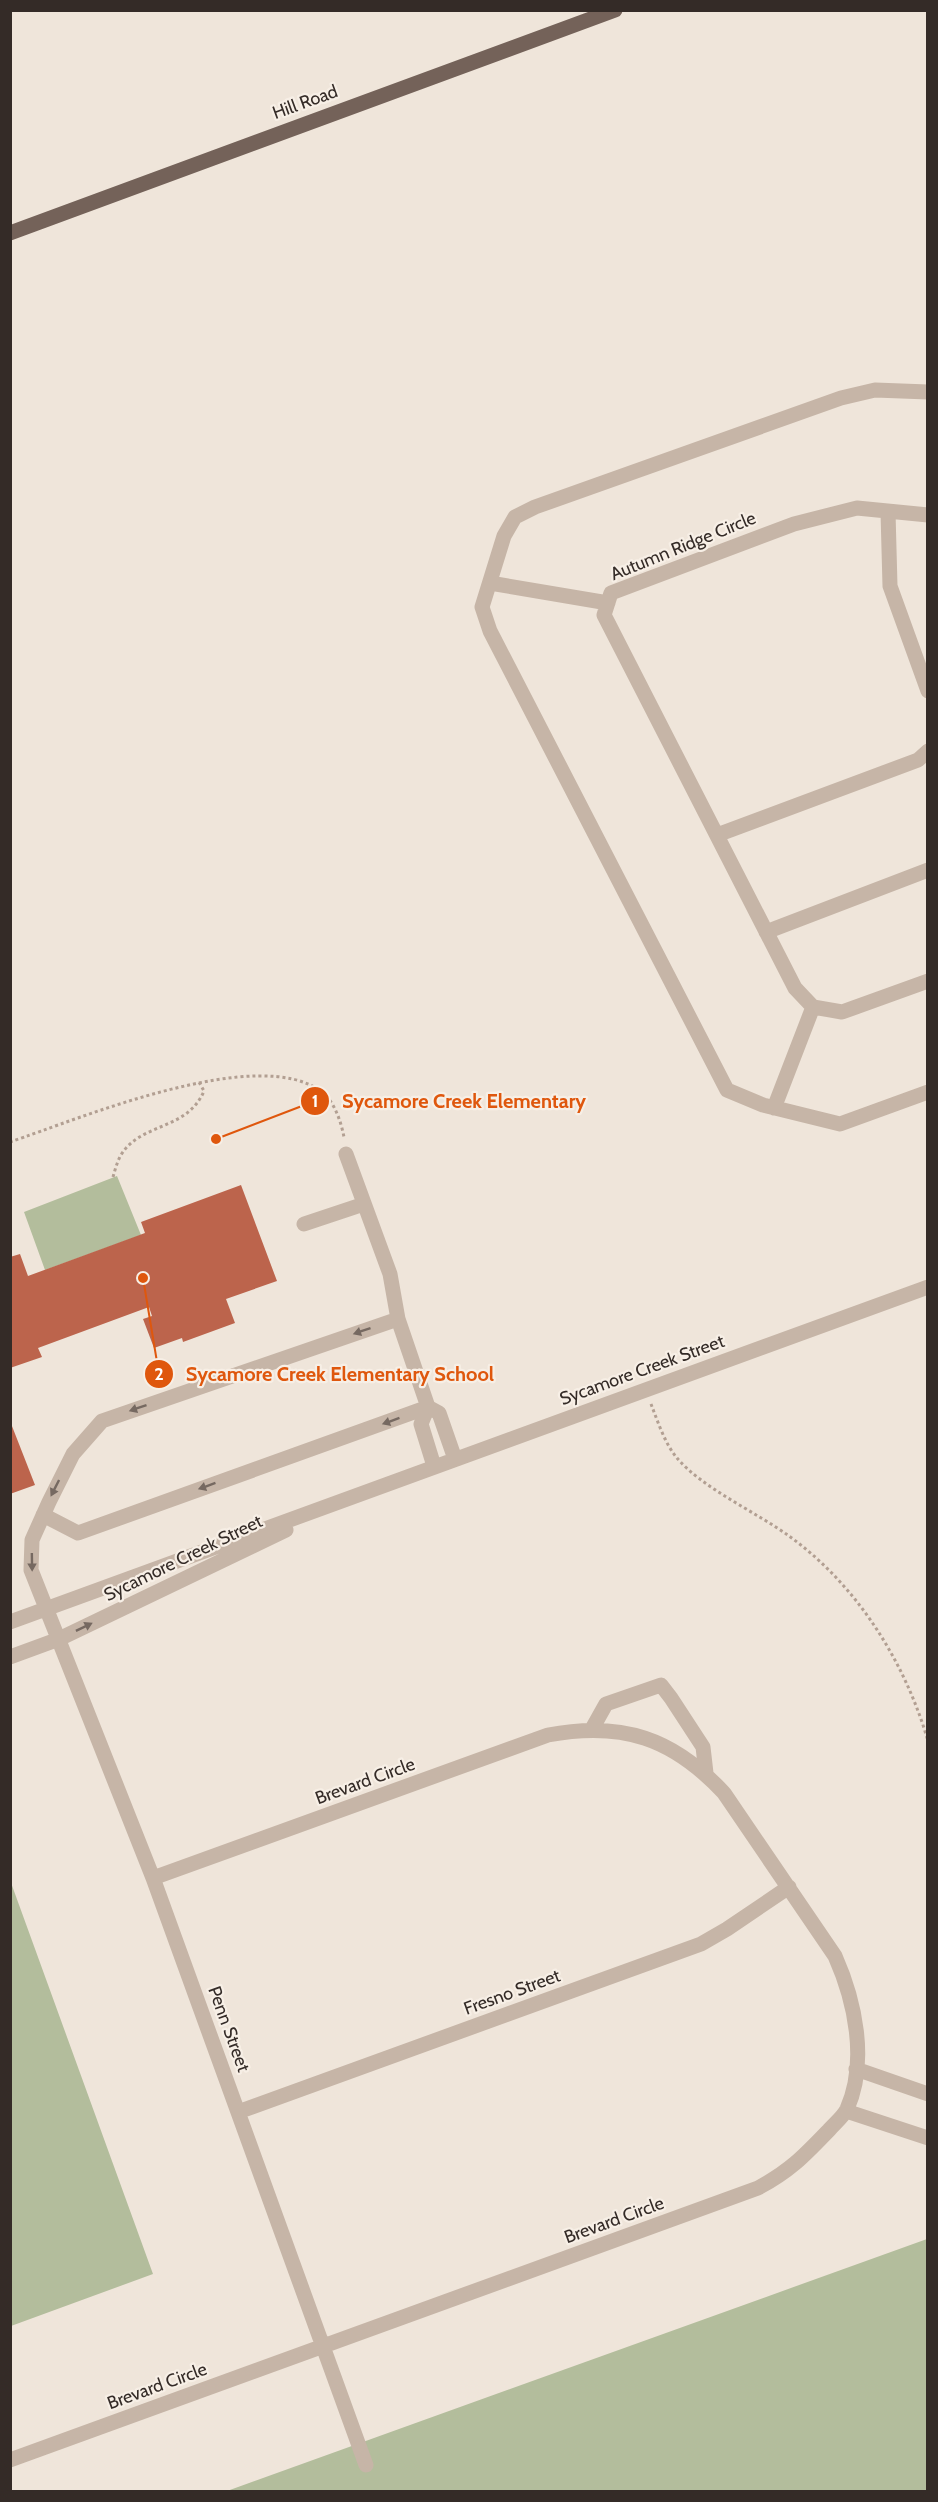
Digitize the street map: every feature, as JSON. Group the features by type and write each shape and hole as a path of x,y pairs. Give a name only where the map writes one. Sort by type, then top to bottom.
{"main road":[{"name":"Hill Road","path":"10,233 615,10"}],"street":[{"path":"927,392 875,390 842,398 535,507 515,517 504,536 482,607 490,631 727,1090 774,1108 840,1124 927,1092"},
{"name":"Autumn Ridge Circle","path":"813,1007 795,988 604,615 611,593 794,524 857,508 927,515"},
{"path":"888,512 890,586 927,691"},
{"path":"490,583 608,603"},
{"path":"717,835 918,760 927,751"},
{"path":"766,932 927,870"},
{"path":"774,1108 813,1007 842,1012 927,981"},
{"path":"346,1154 390,1274 398,1319 428,1407 421,1424 434,1466"},
{"path":"304,1224 364,1204"},
{"name":"Sycamore Creek Street","path":"10,1622 927,1287"},
{"name":"Penn Street","path":"366,2464 153,1878 31,1570 32,1540 72,1454 102,1421 398,1319"},
{"path":"43,1515 78,1533 428,1407 439,1413 455,1459"},
{"name":"Sycamore Creek Street","path":"10,1657 59,1639 370,1489"},
{"path":"592,1729 606,1704 661,1685 703,1747 706,1773"},
{"name":"Brevard Circle","path":"10,2460 758,2188 782,2175 803,2158 846,2111 854,2088 856,2069 853,2007 847,1983 835,1956 724,1793 706,1773 684,1756 660,1743 634,1734 592,1729 548,1735 153,1878"},
{"name":"Fresno Street","path":"238,2112 701,1944 789,1887"},
{"path":"856,2069 927,2094"},
{"path":"846,2111 927,2138"}],"path":[{"path":"10,1143 132,1101 198,1082 278,1075 296,1079 323,1093 341,1120 346,1154"},
{"path":"113,1177 121,1154 131,1144 151,1131 179,1119 200,1102 204,1091 198,1082"},
{"path":"646,1390 659,1424 676,1457 702,1480 791,1538 827,1569 865,1612 904,1674 920,1712 927,1741"}],"green space":[{"path":"117,1176 141,1235 45,1270 24,1212"},
{"path":"10,1880 153,2274 11,2326 10,2326"},
{"path":"927,2239 927,2491 227,2491"}],"building":[{"path":"241,1185 277,1281 226,1299 235,1323 183,1342 182,1338 154,1348 143,1319 152,1316 149,1307 38,1348 42,1357 10,1368 10,1257 20,1254 28,1276 145,1233 141,1222"},
{"path":"10,1421 35,1485 10,1494"}],"place":[{"name":"Sycamore Creek Elementary","path":"216,1139"},
{"name":"Sycamore Creek Elementary School","path":"143,1278"}]}
